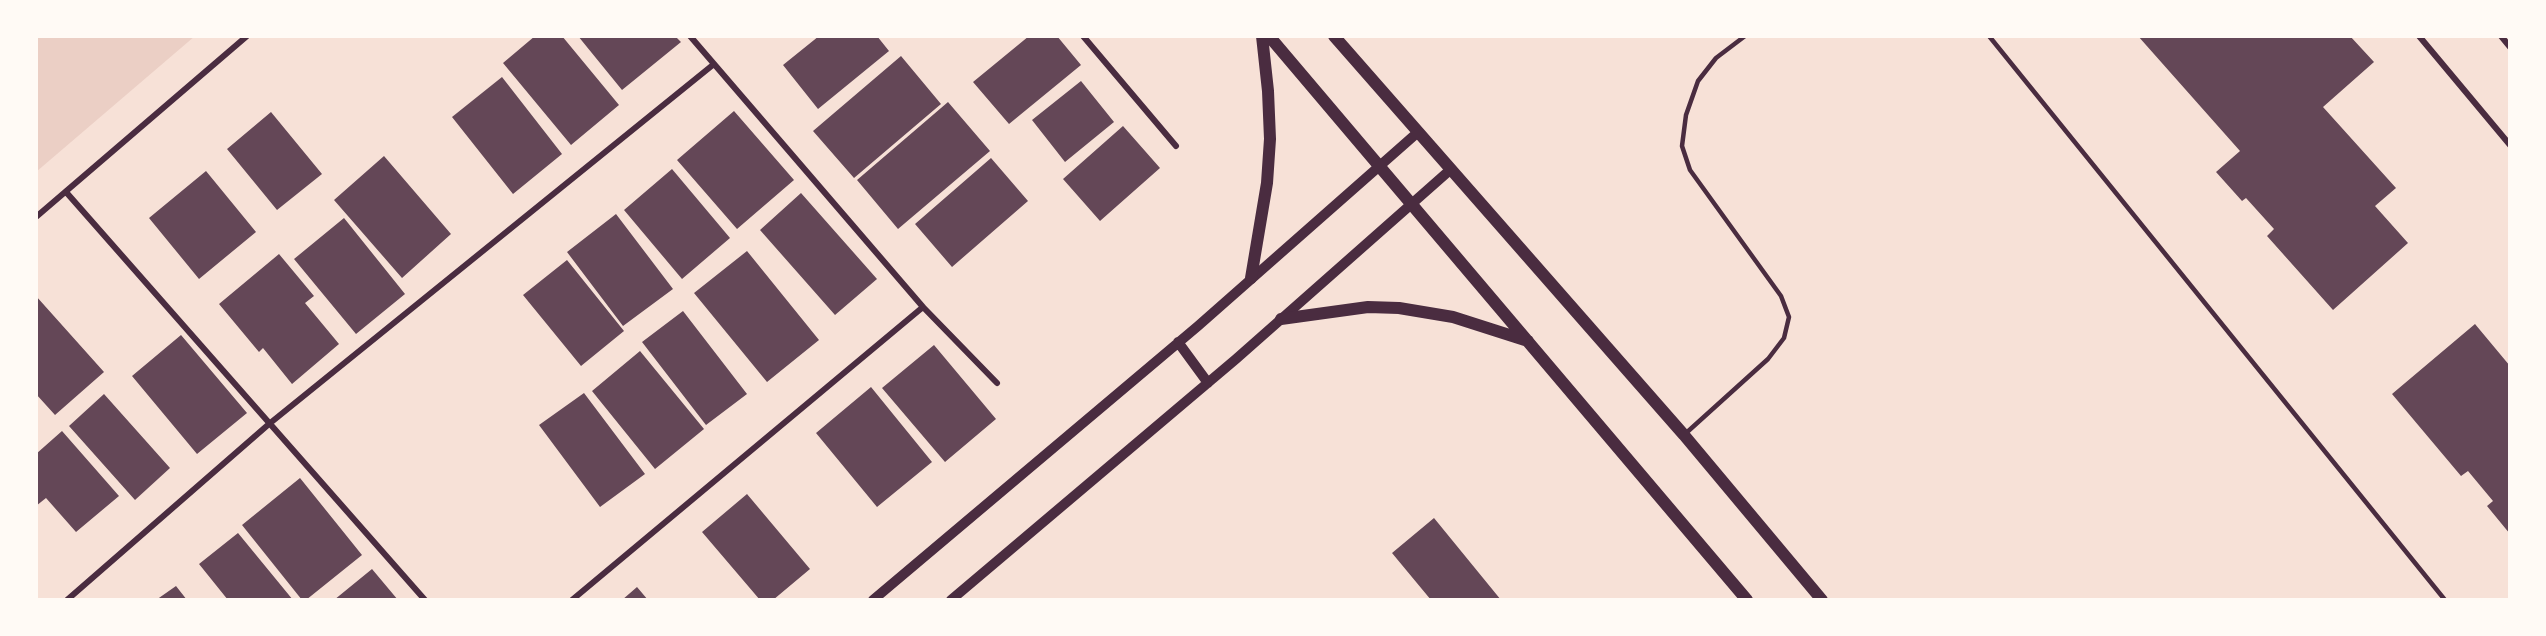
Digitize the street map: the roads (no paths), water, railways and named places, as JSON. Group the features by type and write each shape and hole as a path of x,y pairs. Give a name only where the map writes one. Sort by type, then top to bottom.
{"main road":[{"path":"1251,278 1267,183 1270,139 1262,36"},
{"path":"1269,36 1747,600"},
{"path":"1334,36 1684,435 1822,600"},
{"path":"1281,319 1368,307 1399,308 1454,317 1529,342"}],"street":[{"path":"36,217 247,36"},
{"path":"690,36 923,307 997,383"},
{"path":"1083,36 1176,146"},
{"path":"2419,36 2510,145"},
{"path":"2501,36 2510,47"},
{"path":"67,600 269,424 714,64"},
{"path":"873,600 1178,342 1417,133"},
{"path":"951,600 1208,383 1450,170"},
{"path":"66,192 425,600"},
{"path":"573,600 923,307"},
{"path":"1178,342 1208,383"}],"lane":[{"path":"1684,435 1768,359 1784,338 1789,318 1780,296 1690,170 1682,146 1686,116 1698,81 1716,58 1745,36"},
{"path":"1989,36 2445,600"}]}
